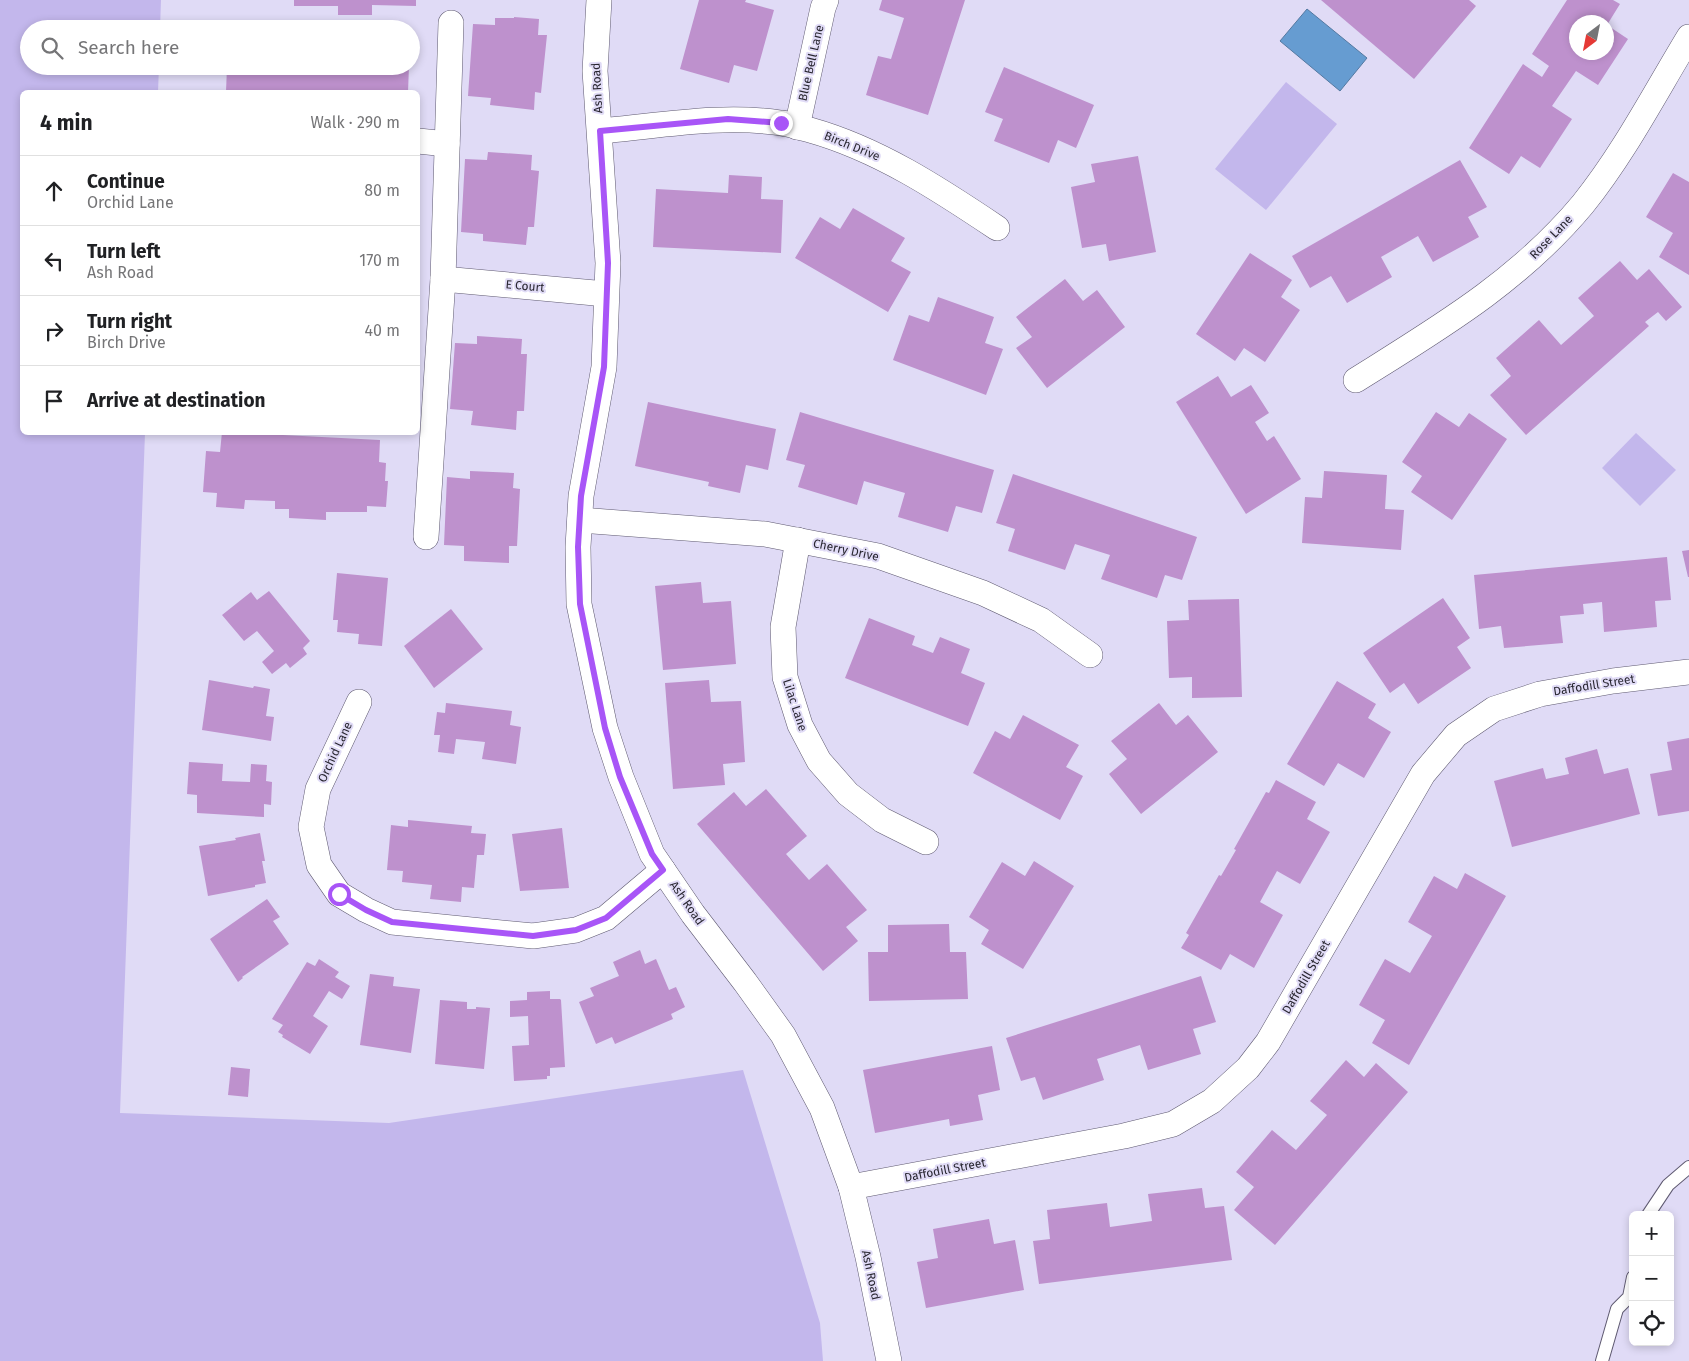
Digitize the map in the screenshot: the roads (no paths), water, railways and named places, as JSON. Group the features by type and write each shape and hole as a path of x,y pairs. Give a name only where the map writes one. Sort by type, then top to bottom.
{"street":[{"name":"Ash Road","path":"599,0 595,71 608,263 604,367 581,496 578,547 580,604 605,728 620,777 652,854 693,914 746,982 783,1034 822,1108 851,1187 889,1361"},
{"name":"Blue Bell Lane","path":"797,127 826,0"},
{"path":"426,537 426,422 443,279 451,23"},
{"name":"Rose Lane","path":"1356,380 1449,322 1508,279 1547,243 1582,204 1608,170 1689,37"},
{"name":"Birch Drive","path":"600,131 728,119 781,123 836,137 888,161 950,197 997,228"},
{"path":"420,141 447,144"},
{"name":"E Court","path":"443,279 606,294"},
{"name":"Cherry Drive","path":"580,520 765,534 878,556 983,593 1041,620 1090,655"},
{"name":"Lilac Lane","path":"798,540 783,627 785,677 800,725 819,760 848,794 882,820 926,842"},
{"name":"Daffodill Street","path":"851,1187 1124,1136 1173,1124 1212,1101 1248,1068 1268,1042 1423,774 1456,735 1494,710 1540,694 1613,681 1689,672"},
{"name":"Orchid Lane","path":"359,702 318,789 312,827 319,865 339,894 366,910 392,922 533,936 576,930 606,918 663,870"}],"lane":[{"path":"1651,1211 1668,1185 1689,1166"},
{"path":"1602,1361 1617,1309 1629,1297"}],"water":[{"path":"1307,9 1367,58 1340,91 1280,41"}]}
